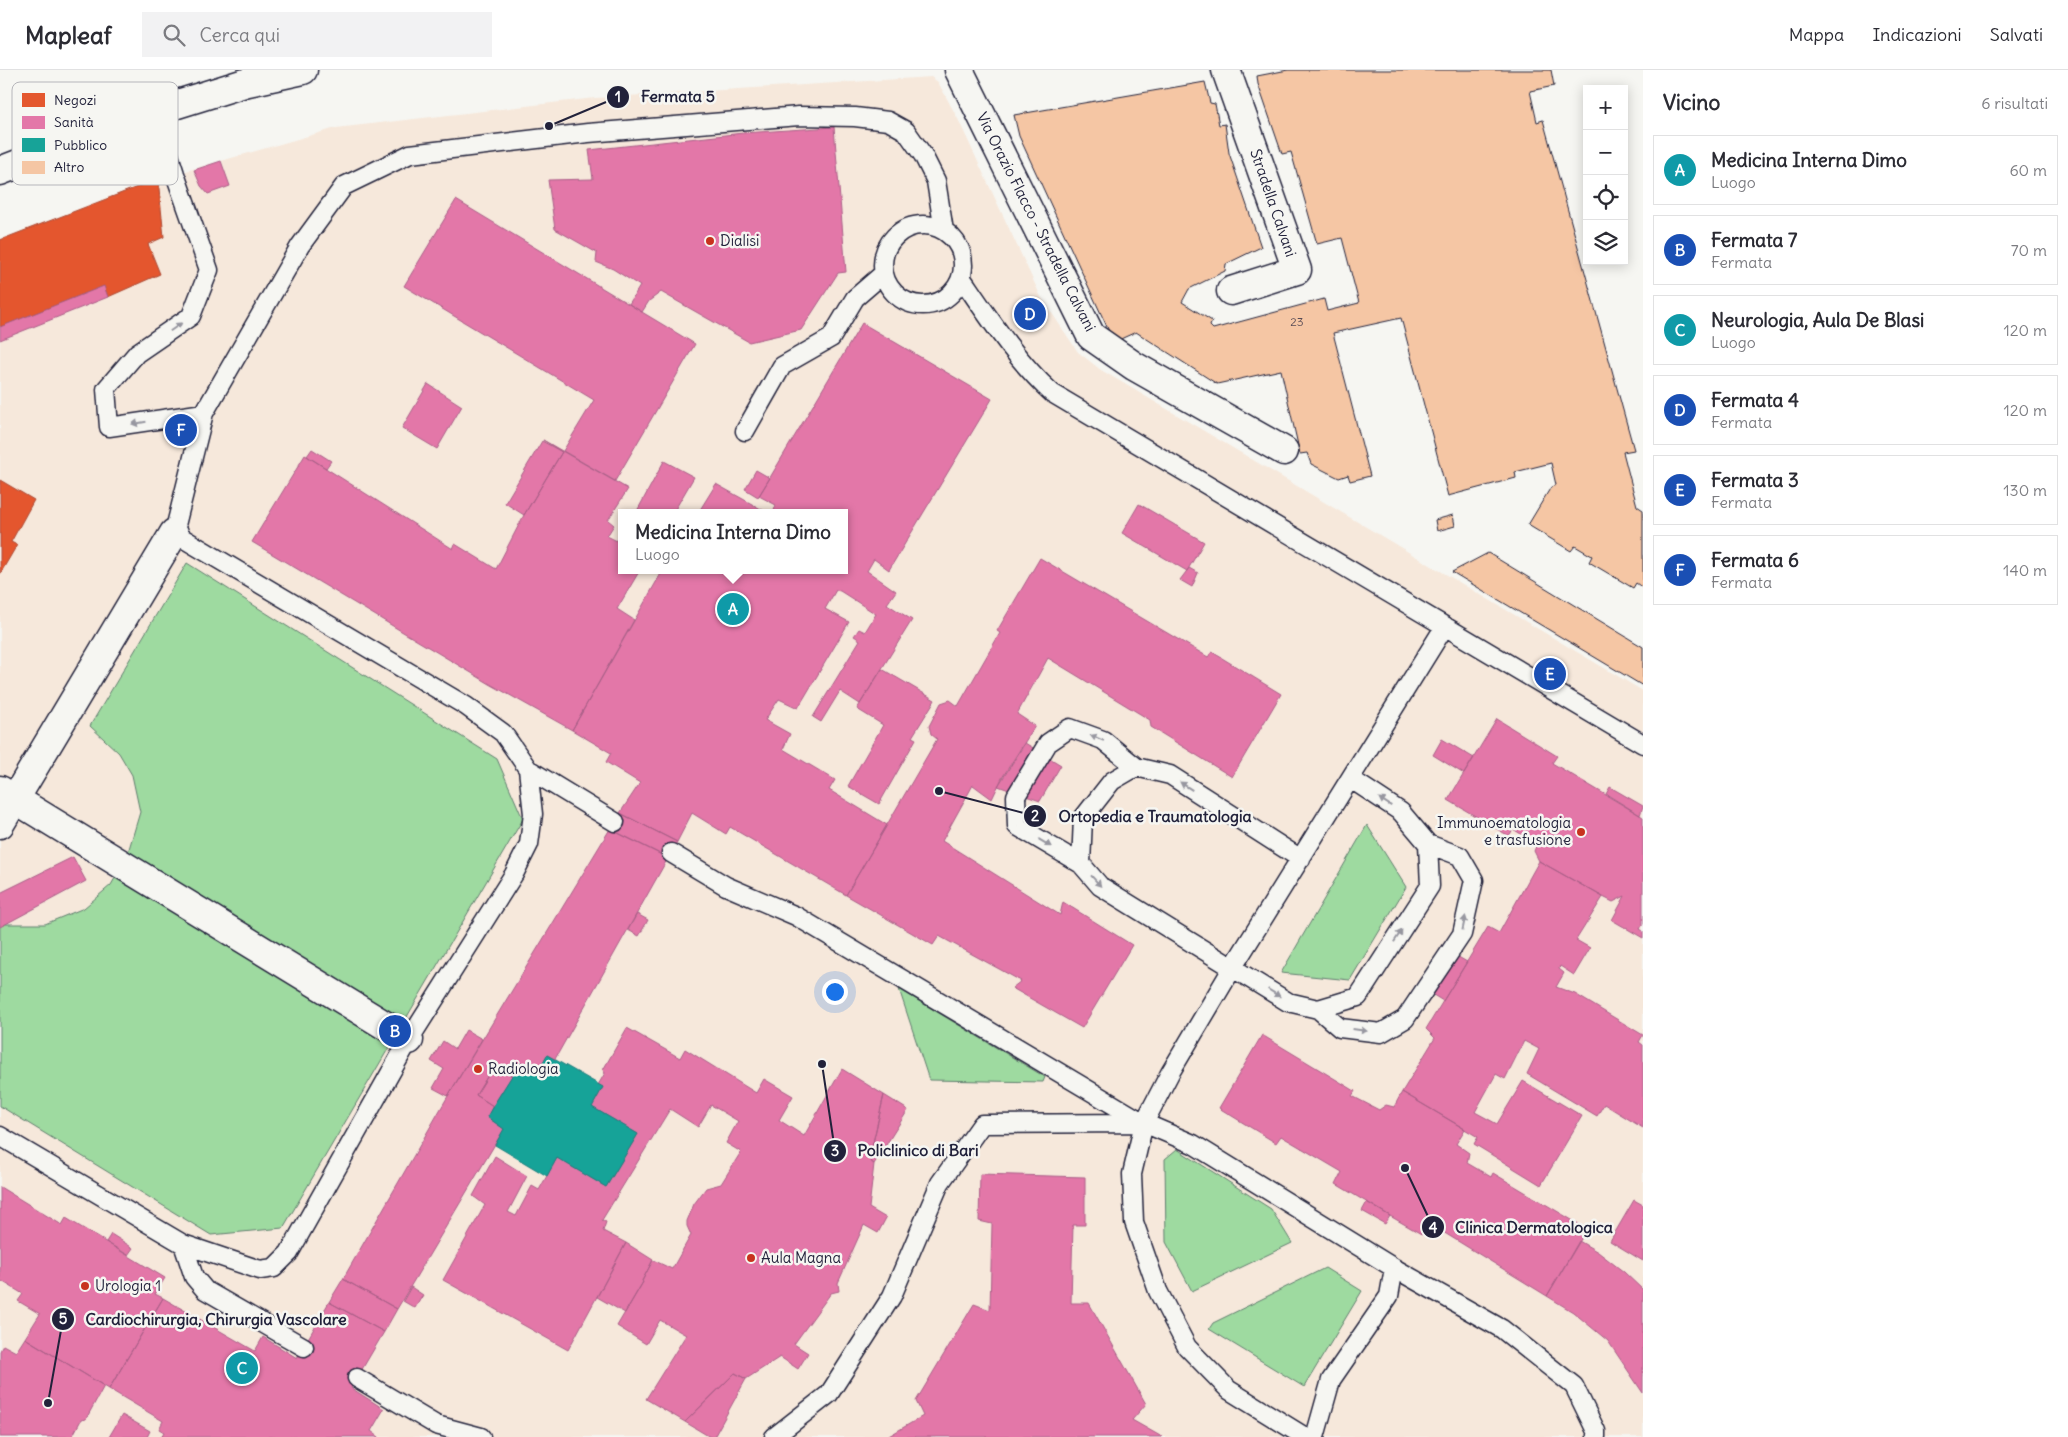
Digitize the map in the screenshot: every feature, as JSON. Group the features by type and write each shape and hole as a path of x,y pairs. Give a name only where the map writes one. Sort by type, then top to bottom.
{"street":[{"path":"178,102 246,76 303,70"},
{"name":"Via Orazio Flacco - Stradella Calvani","path":"959,70 1091,336 1134,366 1284,451"},
{"name":"Stradella Calvani","path":"1226,70 1297,270 1231,291"},
{"path":"0,172 12,167"},
{"path":"0,824 7,794 174,532"},
{"path":"7,794 409,1040"}],"lane":[{"path":"615,822 528,769 503,733 466,706 174,532 204,413 300,246 344,186 410,154 588,133 799,116 855,117 888,121 906,131 923,155 936,181 944,231"},
{"path":"178,182 209,270 191,316 137,353 106,389 109,427 204,413"},
{"path":"925,226 944,231 954,240 960,251 963,264 962,277 955,289 946,298 934,304 921,305 908,302 889,285 884,273 883,260 887,248 895,237 906,229 925,226"},
{"path":"745,431 782,366 831,338 855,298 884,273"},
{"path":"962,277 994,326 1026,368 1052,393 1643,744"},
{"path":"1305,1437 1229,1390 1188,1347 1158,1291 1134,1222 1132,1174 1144,1123 1170,1073 1233,967 1445,626"},
{"path":"1301,859 1170,775 1136,766 1103,740 1070,728 1048,743 1016,796 1017,826 1081,864 1100,886 1288,1002 1318,1009 1340,1028 1381,1033 1405,1019 1462,934 1474,880 1460,856 1428,844 1401,812 1351,779"},
{"path":"1081,864 1083,818 1112,782 1136,766"},
{"path":"0,1136 182,1244 260,1270 274,1268 289,1253 409,1040 514,874 528,844 533,814 528,769"},
{"path":"1318,1009 1358,997 1430,886 1428,844"},
{"path":"671,852 726,886 796,916 1144,1123 1193,1144 1394,1268 1502,1329 1574,1386 1596,1431 1596,1437"},
{"path":"774,1437 829,1394 892,1296 940,1183 982,1124 1144,1123"},
{"path":"182,1244 194,1277 205,1290 304,1347"},
{"path":"1315,1437 1331,1380 1389,1296 1394,1268"},
{"path":"357,1378 436,1425 481,1437"}],"shaded area":[{"path":"931,77 938,82 958,119 1041,297 1078,352 1101,370 1643,691 1643,1437 0,1437 0,240 142,185 178,185 178,173 336,128 595,98"}],"green space":[{"path":"187,563 497,759 523,819 283,1228 211,1235 0,1106 0,924 45,924 84,908 111,885 126,859 140,812 132,775 119,753 90,726"},
{"path":"1367,825 1406,887 1350,980 1281,973"},
{"path":"899,989 1045,1077 1043,1082 929,1080"},
{"path":"1177,1149 1271,1209 1292,1243 1192,1291 1166,1242 1165,1159"},
{"path":"1325,1268 1362,1291 1304,1387 1209,1329 1213,1323"}],"building: Negozi":[{"path":"142,185 159,185 164,237 148,244 160,274 108,297 104,286 0,327 0,240"},
{"path":"0,480 34,500 11,542 17,545 0,574"}],"building: Sanità":[{"name":"Dialisi","path":"834,127 846,272 838,273 801,330 749,342 661,292 649,301 642,312 629,304 640,286 613,269 596,262 597,253 555,229 548,180 593,179 589,150 743,133"},
{"path":"221,161 230,186 208,194 201,186 194,170"},
{"path":"456,200 695,344 615,481 563,451 594,400 404,286"},
{"path":"104,286 108,297 0,340 0,327"},
{"path":"862,323 992,399 889,570 874,559 867,571 896,591 887,604 912,620 860,704 840,691 821,722 813,717 860,640 854,636 859,629 865,632 876,614 836,590 825,609 849,622 798,708 779,699 765,720 790,734 783,749 835,780 829,790 887,825 846,895 730,827 726,834 692,813 677,842 620,813 640,783 606,762 611,753 572,730 661,574 848,574 848,509 774,509 776,505 759,496"},
{"path":"428,384 462,406 437,449 402,428"},
{"path":"543,440 628,489 608,520 614,525 607,536 618,542 618,574 638,574 617,609 634,620 572,730 490,684 252,542 305,455 453,549 455,544 496,569 524,515 562,452"},
{"path":"542,441 562,452 524,515 505,503"},
{"path":"312,449 331,461 326,468 307,456"},
{"path":"664,461 694,477 675,509 638,509"},
{"path":"756,470 770,478 758,497 745,489"},
{"path":"716,484 761,509 700,509"},
{"path":"1139,504 1204,542 1187,571 1122,533"},
{"path":"1040,558 1208,657 1212,652 1281,694 1232,777 1151,727 1150,720 1048,658 1017,714 1035,726 1002,778 992,799 973,785 942,841 1060,915 1063,902 1132,945 1082,1028 1012,988 1021,981 939,936 933,945 846,895 937,739 931,734 929,726 941,703 950,700 958,706 1000,633 997,631"},
{"path":"1189,568 1198,573 1192,587 1180,580"},
{"path":"882,669 935,700 912,737 916,739 879,804 848,786 883,725 857,709"},
{"name":"Immunoematologia e trasfusione","path":"1497,719 1557,756 1552,763 1643,817 1643,924 1640,929 1643,931 1643,938 1612,920 1625,896 1613,902 1603,897 1539,861 1534,851 1537,844 1513,829 1509,836 1448,800"},
{"path":"1442,739 1474,758 1464,774 1433,755"},
{"path":"1025,743 1061,765 1040,801 998,786"},
{"path":"1610,787 1643,806 1640,815 1606,794"},
{"path":"620,813 677,842 668,858 610,829"},
{"name":"Radiologia","path":"610,829 668,858 555,1059 547,1055 537,1073 520,1063 512,1076 495,1064 476,1095 493,1106 487,1117 504,1129 397,1309 343,1279 448,1096"},
{"path":"73,857 86,881 0,927 0,893"},
{"path":"1539,861 1603,897 1576,940 1590,948 1574,975 1560,966 1559,969 1564,973 1556,987 1575,994 1643,1035 1639,1042 1643,1045 1643,1128 1604,1104 1597,1116 1527,1074 1539,1049 1524,1041 1505,1079 1496,1074 1475,1112 1497,1124 1523,1081 1582,1116 1541,1185 1474,1144 1478,1137 1402,1092 1435,1038 1426,1029 1488,927 1499,933"},
{"path":"637,914 648,920 639,936 628,930"},
{"path":"1453,954 1467,962 1443,1001 1430,993"},
{"path":"627,1028 680,1058 685,1049 756,1093 764,1079 793,1096 779,1120 804,1136 842,1069 884,1095 869,1160 874,1164 869,1208 886,1218 878,1233 864,1225 838,1283 839,1291 831,1293 794,1344 808,1353 798,1369 780,1357 746,1379 735,1373 685,1422 646,1399 686,1335 660,1320 646,1344 617,1326 643,1282 653,1260 672,1269 691,1235 687,1221 694,1204 706,1188 721,1184 741,1152 726,1143 738,1121 711,1105 698,1127 670,1109 602,1220 606,1222 603,1231 626,1243 568,1350 443,1280 485,1205 473,1196 495,1156 527,1176 508,1212 516,1216 532,1186 539,1190 557,1158 606,1187 638,1134 592,1107 603,1087 598,1085 605,1073 603,1070"},
{"path":"466,1030 482,1039 448,1096 433,1088 444,1069 431,1061 443,1041 455,1049"},
{"path":"1262,1035 1355,1091 1352,1096 1379,1110 1386,1105 1394,1107 1402,1092 1465,1129 1456,1144 1469,1153 1467,1163 1491,1177 1493,1173 1587,1229 1547,1296 1430,1224 1423,1235 1336,1184 1342,1172 1281,1136 1276,1143 1219,1108"},
{"path":"495,1064 512,1076 493,1106 476,1095"},
{"path":"884,1095 908,1110 874,1164 869,1160"},
{"path":"980,1174 1085,1177 1085,1225 1073,1225 1071,1303 1089,1303 1146,1404 1132,1420 1162,1437 887,1437 923,1416 916,1401 974,1304 990,1310 992,1224 979,1221"},
{"name":"Urologia 1","path":"0,1187 62,1225 66,1218 165,1278 155,1294 163,1298 109,1389 25,1338 40,1314 18,1301 23,1294 0,1280"},
{"path":"1634,1200 1643,1205 1643,1261 1610,1241"},
{"path":"1367,1202 1390,1216 1385,1224 1362,1211"},
{"path":"111,1234 133,1248 128,1255 106,1242"},
{"path":"1579,1241 1598,1252 1643,1290 1643,1393 1608,1341 1573,1312 1547,1296"},
{"path":"626,1243 653,1260 625,1313 597,1297"},
{"path":"343,1279 397,1309 384,1332 329,1302"},
{"path":"411,1287 423,1295 415,1308 403,1301"},
{"path":"163,1298 255,1351 263,1337 297,1358 329,1302 384,1332 351,1388 384,1409 371,1431 379,1437 161,1437 164,1432 159,1429 163,1421 109,1389"},
{"path":"25,1338 104,1386 86,1419 81,1420 72,1437 0,1437 0,1351 3,1345 16,1352"},
{"path":"735,1373 746,1379 714,1437 710,1437 685,1422"},
{"path":"122,1415 150,1431 147,1437 109,1437"}],"building: Pubblico":[{"path":"547,1055 603,1087 592,1107 638,1134 606,1187 557,1158 547,1176 495,1145 504,1129 487,1117 493,1106 520,1063 537,1073"}],"building: Altro":[{"path":"1288,70 1551,70 1554,86 1530,91 1537,122 1543,120 1634,450 1623,452 1637,506 1643,510 1643,588 1636,583 1633,588 1589,562 1592,556 1575,546 1571,551 1528,525 1551,487 1556,485 1551,463 1515,472 1516,478 1448,496 1401,318 1333,333 1370,476 1350,481 1348,475 1339,478 1311,464 1307,453 1300,454 1281,370 1217,384 1136,332 1114,342 1019,136 1014,115 1205,82 1210,103 1215,104 1219,125 1225,124 1229,153 1261,247 1226,264 1225,271 1189,289 1182,302 1212,321 1210,326 1213,329 1324,299 1327,311 1359,303 1342,238 1317,244 1291,152 1282,154 1258,84 1257,76"},
{"path":"1453,515 1455,526 1437,531 1435,520"},
{"path":"1488,553 1643,647 1643,686 1452,572"}],"place":[{"name":"Fermata 5","path":"549,126"},
{"name":"Dialisi","path":"710,241"},
{"name":"Fermata 4","path":"1030,314"},
{"name":"Fermata 6","path":"181,430"},
{"name":"Medicina Interna Dimo","path":"733,609"},
{"name":"Fermata 3","path":"1550,674"},
{"name":"Ortopedia e Traumatologia","path":"939,791"},
{"name":"Immunoematologia e trasfusione","path":"1581,832"},
{"name":"Fermata 7","path":"395,1031"},
{"name":"Policlinico di Bari","path":"822,1064"},
{"name":"Radiologia","path":"478,1069"},
{"name":"Clinica Dermatologica","path":"1405,1168"},
{"name":"Aula Magna","path":"751,1258"},
{"name":"Urologia 1","path":"85,1286"},
{"name":"Neurologia, Aula De Blasi","path":"242,1368"},
{"name":"Cardiochirurgia, Chirurgia Vascolare","path":"48,1403"}]}
